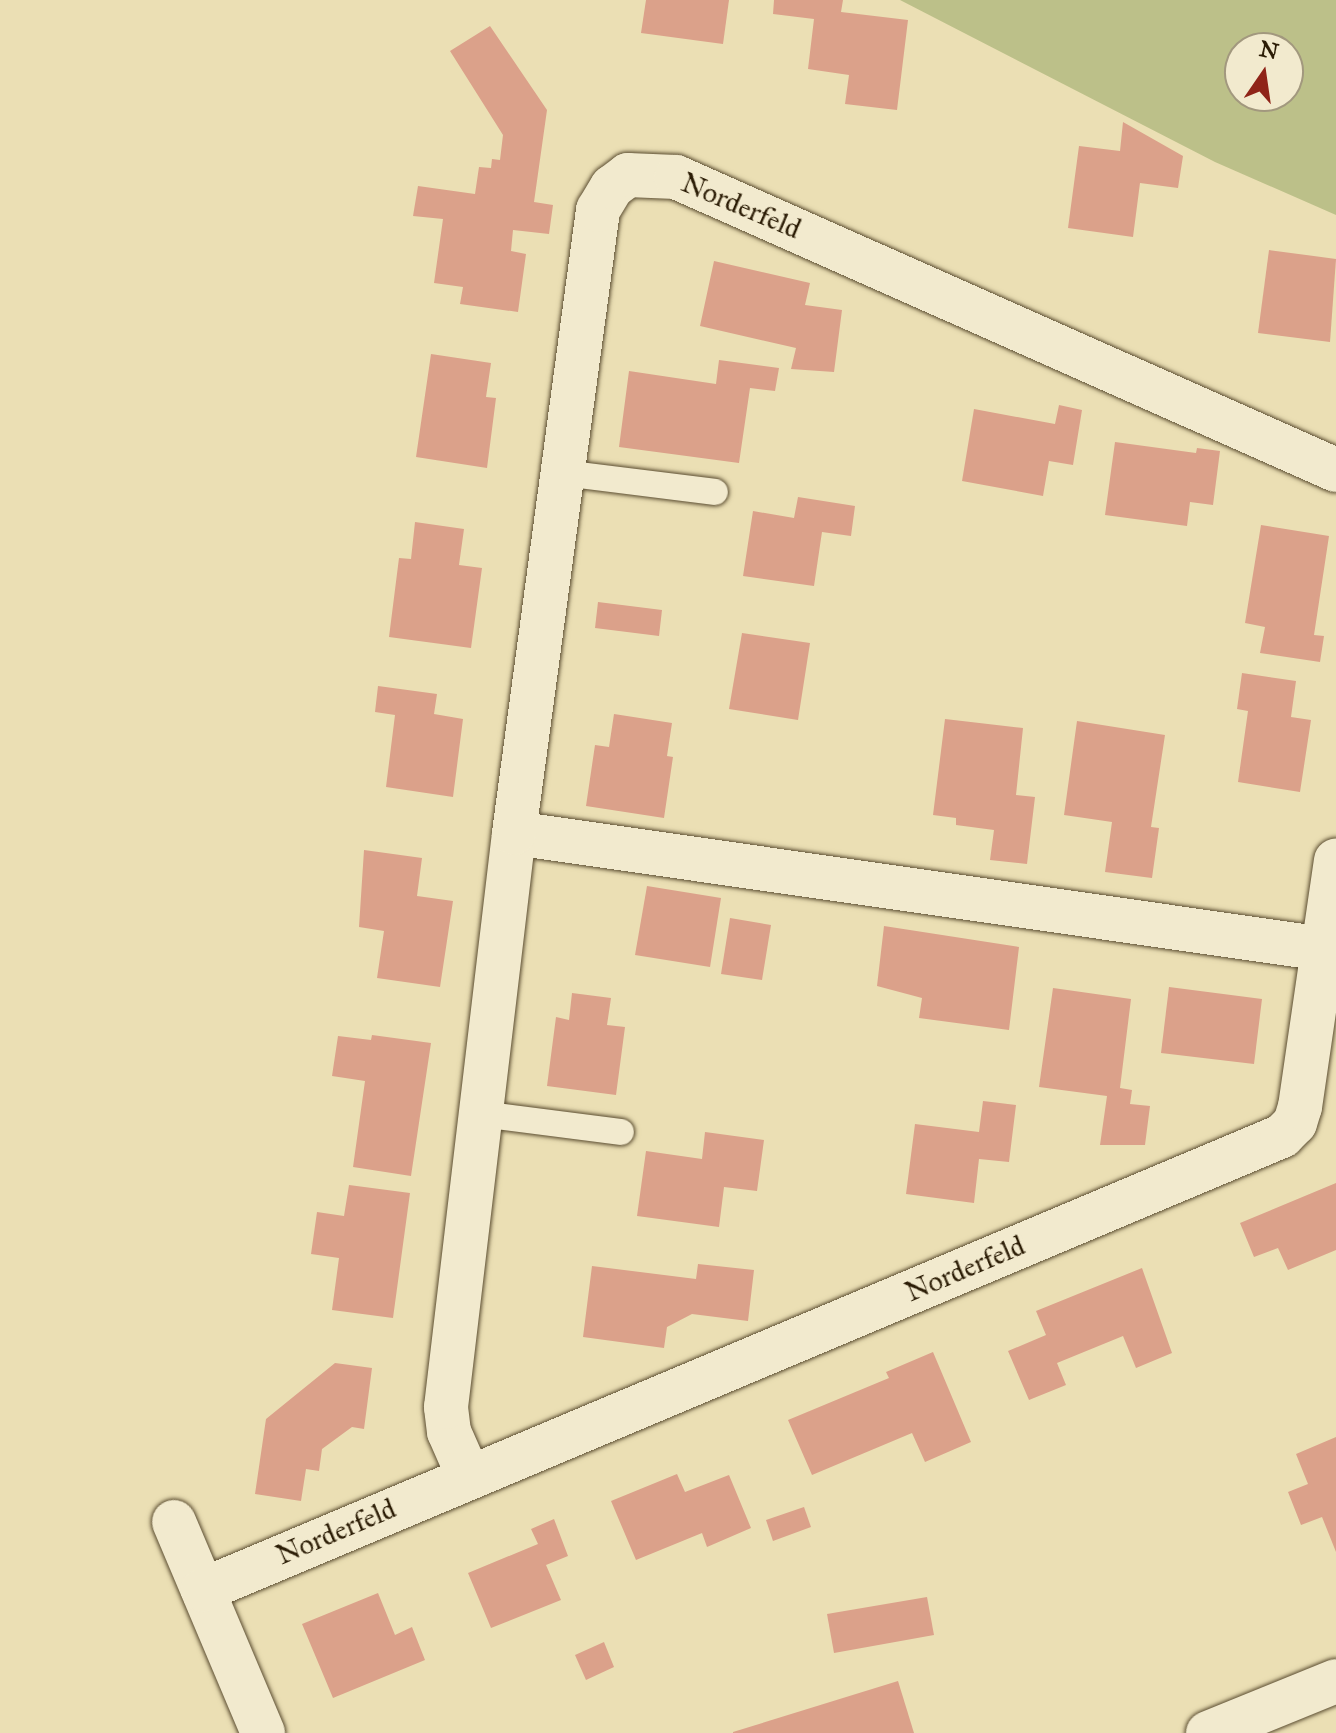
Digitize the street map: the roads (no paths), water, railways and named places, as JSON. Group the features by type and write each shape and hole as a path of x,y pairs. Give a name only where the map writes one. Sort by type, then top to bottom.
{"street":[{"name":"Norderfeld","path":"468,1475 449,1432 446,1407 514,833 598,210 612,187 628,175 676,177 1336,470"},
{"path":"514,833 1324,949"},
{"name":"Norderfeld","path":"203,1590 468,1475 1282,1136 1295,1123 1300,1107 1336,861"},
{"path":"174,1522 263,1733"},
{"path":"1208,1733 1336,1681"}],"lane":[{"path":"563,473 715,492"},
{"path":"481,1114 621,1132"}]}
